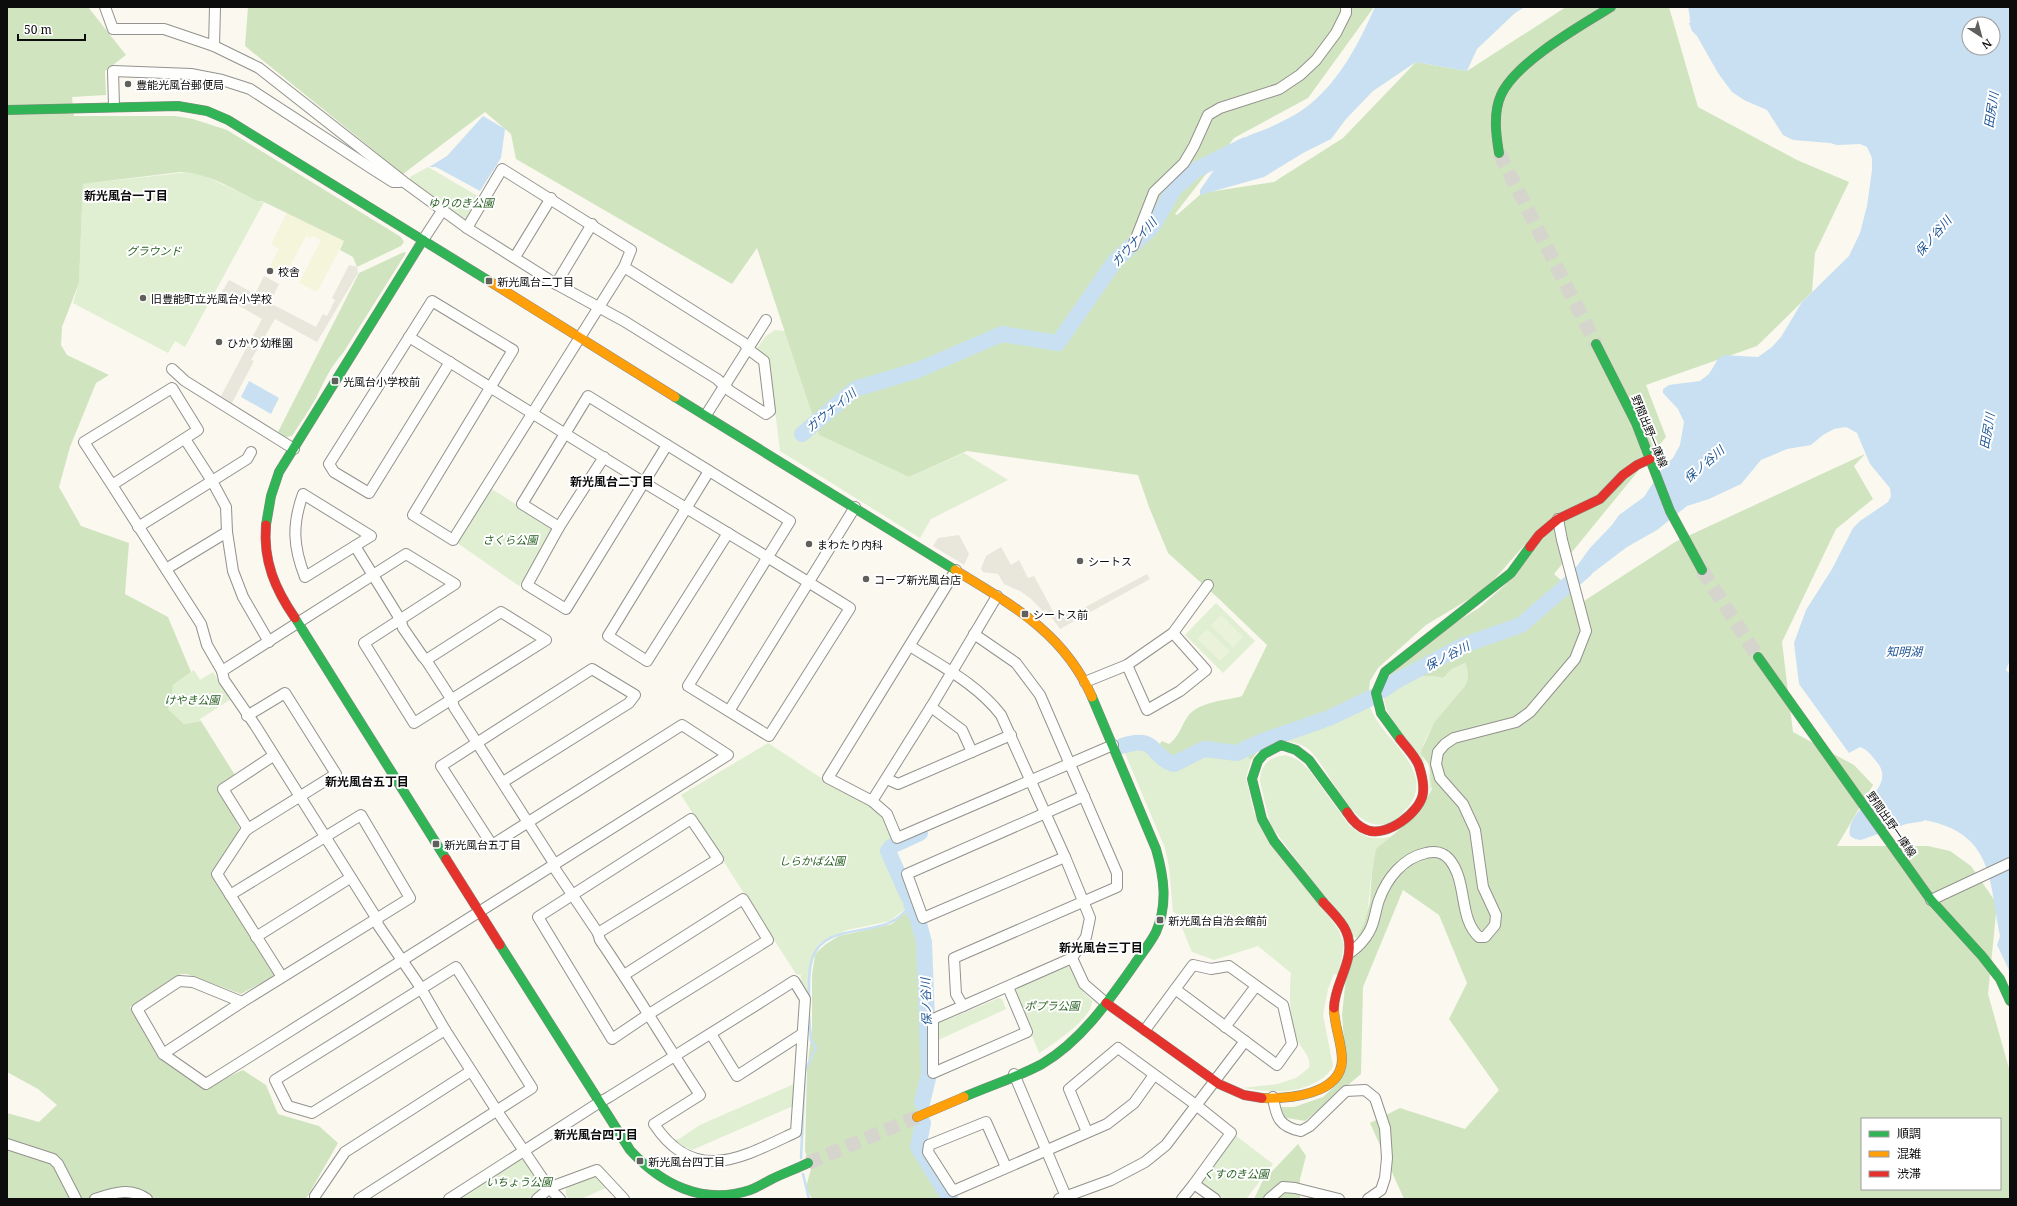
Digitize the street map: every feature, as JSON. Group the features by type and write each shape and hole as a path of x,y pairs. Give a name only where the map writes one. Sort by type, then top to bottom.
{"street":[{"path":"104,7 113,29 164,29 214,46 259,68 404,182 467,228 556,284 597,306 725,385 730,392 766,414 770,411 764,361 748,349 744,342 624,267"},
{"path":"214,46 215,7"},
{"path":"1133,246 1154,192 1184,163 1194,146 1208,115 1220,108 1279,89 1300,75 1316,60 1336,33 1346,13 1346,7"},
{"path":"1499,153 1496,131 1497,110 1502,94 1512,78 1527,64 1611,7"},
{"path":"114,106 112,71 191,74 222,80 250,90 393,182 404,182"},
{"path":"7,110 114,106 178,106 207,111 228,120 998,596 1025,614 1057,642 1085,682 1156,849 1163,872 1164,896 1160,920 1151,940 1106,1003 1088,1026 1065,1048 1041,1064 1014,1074 917,1117"},
{"path":"450,362 368,493 334,472 330,464 432,301 513,350 492,387 413,515 453,540 531,413 580,337 597,306 624,267 632,250 551,198 502,170 467,228"},
{"path":"514,258 551,198"},
{"path":"442,211 279,472 270,494 264,536 269,568 274,582 297,623 630,1150 640,1162 662,1180 689,1195 718,1196 747,1191 808,1163"},
{"path":"556,284 592,224"},
{"path":"706,415 766,320"},
{"path":"409,337 492,387 531,413 564,433 604,457 686,508 728,533 768,558 850,608 769,736 688,686 768,558 790,522 588,396 564,433 522,504 559,527"},
{"name":"野間出野一庫線","path":"1596,344 1636,423 1654,473 1670,511 1688,547 1702,570"},
{"path":"172,369 185,381 294,448"},
{"path":"112,485 198,430 172,388 84,442 201,624 207,645 222,671 224,680 247,716 255,725 298,797 377,919 378,925 403,960 445,1030 497,1111 549,1188 560,1199"},
{"path":"185,439 226,506 226,532 233,571 243,597 269,642"},
{"path":"604,457 559,527 527,585 566,609 667,445"},
{"path":"138,527 247,459 251,452"},
{"path":"1072,958 1084,984 1106,1003 1215,1081 1233,1092 1250,1096 1273,1097 1300,1095 1322,1088 1339,1072 1341,1054 1334,1021 1334,1003 1351,952 1350,941 1346,930 1274,841 1262,819 1252,780 1258,761 1268,751 1281,746 1296,750 1309,760 1354,822 1368,831 1385,831 1397,825 1415,810 1423,795 1423,782 1419,765 1381,713 1376,693 1385,672 1511,573 1539,536 1558,519 1600,499 1623,475 1637,465 1650,459"},
{"path":"709,471 608,636 647,661 728,533"},
{"path":"303,494 370,536 354,546 305,577 297,557 294,536 296,513 303,494"},
{"path":"729,711 855,508"},
{"path":"1351,952 1361,944 1369,933 1375,918 1378,901 1395,870 1418,854 1431,852 1441,853 1448,858 1454,866 1459,880 1471,930 1479,937 1485,937 1491,932 1495,924 1496,916 1483,888 1475,830 1463,804 1440,778 1436,764 1438,752 1445,744 1454,738 1516,722 1530,712 1575,659 1586,631 1562,540 1558,519"},
{"path":"166,569 226,532"},
{"path":"354,546 400,619 403,628 452,700 454,707 598,933 600,940 624,975 674,1056 700,1095 654,1124 664,1139 680,1152 707,1161 729,1160 746,1156 796,1132 805,999 794,981 711,1034 674,1056 600,1102 449,1199"},
{"path":"222,671 406,554 455,584 364,642 414,723 546,640 501,612 426,660"},
{"path":"956,570 828,778 872,801 887,814 897,838 1113,745"},
{"path":"1085,682 1127,665 1173,634 1208,585"},
{"path":"872,801 931,708 951,672 998,596"},
{"path":"963,1006 956,994 954,958 1117,887 1117,873 1040,695 1016,663 974,634"},
{"path":"1127,665 1147,710 1180,691 1206,670 1173,634"},
{"path":"910,646 968,682 989,699 1001,715 1065,857 1090,918 1086,937 1072,958 933,1019 932,1073 1027,1032 1008,987"},
{"name":"野間出野一庫線","path":"1758,657 1931,900 1982,956 2000,979 2010,1001"},
{"path":"242,1002 193,982 179,981 137,1009 163,1054 206,1084 728,755 682,725 492,845 441,766 476,742 592,669 635,696 629,703 503,782"},
{"path":"247,716 285,693 336,774 248,829 217,874 282,977"},
{"path":"931,708 962,730 972,752"},
{"path":"887,779 898,784 1011,735"},
{"path":"248,829 223,788 273,756"},
{"path":"1065,857 923,918 907,874 1084,796"},
{"path":"163,1054 242,1002 410,898 361,815 230,895"},
{"path":"598,933 718,859 691,818 538,917 612,1039 649,1014 768,940 743,899 624,975"},
{"path":"1931,900 2010,863"},
{"path":"256,937 350,878"},
{"path":"1145,1030 1175,989 1193,965 1211,969 1229,966 1283,1005 1292,1044 1277,1065 1175,989"},
{"path":"359,1199 532,1088 456,967 275,1080 288,1106 312,1113 445,1030"},
{"path":"1225,1026 1256,986"},
{"path":"711,1034 737,1076 802,1034"},
{"path":"1014,1074 1046,1150 1064,1198 1111,1180 1146,1162 1166,1145 1245,1042"},
{"path":"1087,1132 1069,1089 1118,1048 1196,1105 1231,1134 1182,1199"},
{"path":"316,1199 315,1196 345,1152 471,1071"},
{"path":"1006,1167 986,1122 929,1145 928,1152 953,1191 1107,1124 1124,1113 1134,1103 1154,1075"},
{"path":"1273,1097 1280,1121 1290,1129 1301,1131 1310,1126 1346,1091 1365,1090 1375,1098 1386,1128 1385,1178 1381,1190 1368,1199"},
{"path":"7,1144 53,1159 58,1164 76,1199"},
{"path":"537,1199 549,1188 597,1170 624,1199"},
{"path":"1194,1184 1215,1199"},
{"path":"1269,1199 1283,1187 1295,1188 1339,1199"},
{"path":"95,1199 124,1191 140,1194 147,1199"}],"green space":[{"path":"7,7 88,7 126,55 105,71 106,95 72,97 74,116 175,116 193,119 227,130 401,237 404,242 401,246 357,267 353,257 340,250 344,241 262,201 257,201 210,178 180,172 83,184 79,283 62,327 61,345 67,355 109,375 96,383 70,447 59,487 81,526 129,543 125,594 168,617 191,672 173,685 172,699 168,709 184,724 201,721 235,775 218,786 241,831 211,872 276,975 241,994 187,974 181,974 130,1007 159,1057 206,1087 243,1070 266,1085 278,1114 319,1126 338,1143 306,1199 7,1199 7,1113 39,1122 57,1105 38,1089 7,1072"},
{"path":"248,7 1374,7 1308,98 1234,138 1175,214 1177,215 1202,193 1274,182 1343,138 1416,62 1467,71 1566,7 1669,7 1698,107 1797,160 1849,182 1815,253 1812,292 1757,346 1646,385 1666,437 1554,574 1584,601 1675,542 1865,454 1854,466 1873,499 1836,529 1782,642 1793,732 1854,765 1873,785 1837,846 1928,846 1950,851 1971,866 1997,904 1988,994 2010,1072 2010,1199 1404,1199 1370,1123 1400,1108 1465,1129 1499,1090 1449,1019 1467,983 1439,915 1403,890 1363,987 1361,1074 1305,1121 1281,1117 1281,1107 1294,1107 1323,1097 1336,1085 1346,1064 1342,1015 1346,977 1357,938 1364,923 1370,902 1372,872 1376,849 1418,814 1432,789 1429,765 1421,754 1422,749 1434,723 1465,686 1468,680 1468,672 1465,663 1452,669 1443,678 1435,676 1420,676 1383,689 1390,675 1436,634 1479,608 1506,584 1526,543 1486,589 1426,625 1378,668 1370,681 1368,698 1356,703 1342,717 1287,741 1275,741 1267,744 1258,751 1251,760 1235,747 1227,748 1218,746 1173,762 1165,758 1156,748 1162,741 1169,744 1178,735 1188,716 1199,707 1213,702 1242,696 1267,645 1168,553 1149,507 1138,475 967,451 909,477 819,435 757,248 732,284 516,159 511,134 485,112 403,174 245,46"},
{"name":"ゆりのき公園","path":"428,167 481,198 468,219 462,220 410,183 410,177"},
{"name":"グラウンド","path":"189,172 205,176 257,201 264,202 185,347 175,341 168,353 73,303 79,283 83,184"},
{"path":"287,213 344,241 317,292 299,283 321,240 313,236 311,238 306,236 285,275 270,266 279,249 271,244"},
{"path":"404,252 406,253 331,370 313,403 292,436 286,437 278,432 359,273"},
{"path":"775,330 785,331 819,435 909,477 964,453 1008,480 931,519 920,538 780,451 769,360 755,351 765,337"},
{"name":"さくら公園","path":"490,488 551,526 553,532 519,586 456,542"},
{"path":"1216,603 1255,641 1223,673 1185,635"},
{"path":"1221,615 1243,637 1233,648 1211,625"},
{"path":"1207,629 1230,651 1220,661 1197,639"},
{"path":"1465,663 1468,673 1468,681 1430,730 1425,740 1422,754 1427,768 1420,756 1392,721 1384,701 1383,689 1420,676 1435,676 1443,678 1452,669"},
{"name":"けやき公園","path":"194,670 200,680 213,672 231,699 200,719 201,721 184,724 168,709 172,699 173,685"},
{"path":"1368,698 1371,710 1384,730 1407,758 1416,780 1416,792 1409,805 1394,820 1385,824 1373,824 1361,818 1342,796 1316,757 1307,748 1297,743 1287,741 1342,717 1356,703"},
{"name":"しらかば公園","path":"768,743 818,776 869,805 880,814 895,841 886,850 910,905 890,921 847,930 819,944 810,961 808,995 800,984 801,975 796,974 681,795"},
{"path":"1138,746 1151,751 1162,763 1166,765 1218,746 1227,748 1235,747 1251,760 1246,778 1254,813 1338,929 1344,945 1338,975 1334,974 1328,989 1323,1015 1333,1066 1324,1077 1318,1081 1289,1091 1242,1088 1278,1084 1296,1078 1309,1068 1310,1064 1308,1057 1298,1041 1291,1016 1291,973 1258,946 1214,960 1192,952 1176,913 1173,912 1169,867 1165,848 1124,751"},
{"path":"1286,755 1298,760 1309,770 1349,825 1359,833 1364,836 1375,838 1393,836 1376,849 1367,913 1362,930 1357,938 1353,937 1270,824 1260,781 1262,770 1264,765 1271,759"},
{"path":"1427,769 1432,782 1432,787 1430,790 1429,775"},
{"path":"911,908 922,941 925,1070 912,1146 942,1199 812,1199 806,1187 811,1169 805,1151 807,1070 812,1029 812,975 815,954 826,944 839,936 892,924"},
{"name":"ポプラ公園","path":"1065,965 1071,968 1079,986 1092,1000 1091,1007 1086,1015 1072,1030 1039,1053 1014,992 1016,987"},
{"path":"999,998 1002,999 1006,1009 936,1041 937,1024"},
{"path":"794,1084 793,1106 692,1150 672,1140 679,1139 700,1125"},
{"name":"くすのき公園","path":"1235,1135 1273,1164 1246,1199 1221,1199 1203,1185 1202,1178"},
{"path":"1298,1144 1306,1156 1300,1179 1300,1199 1254,1199 1262,1182"},
{"name":"いちょう公園","path":"519,1159 526,1161 546,1186 530,1199 457,1199"},
{"path":"598,1172 610,1186 581,1199 569,1199 566,1195 566,1186"}],"shaded area":[{"path":"349,265 357,267 358,273 317,342 275,319 251,360 254,361 232,403 221,396 262,319 220,295 229,280 255,294 264,276 279,284 270,303 316,327 323,314 327,316 335,300 332,298"},
{"path":"959,535 969,554 964,565 933,546 938,538"},
{"path":"1001,547 1011,565 1019,560 1028,578 1034,576 1055,615 1058,614 1060,618 1073,611 1074,613 1147,574 1150,579 1060,629 1046,610 1043,611 1030,598 1020,591 1004,584 998,574 983,572 981,569 986,556"}],"water":[{"path":"1375,7 1525,7 1515,13 1477,49 1467,71 1416,62 1373,91 1346,119 1331,139 1303,153 1264,177 1200,195 1200,190 1214,169 1236,144 1249,136 1294,115 1304,109 1320,95 1348,60"},
{"name":"知明湖","path":"1688,7 2010,7 2010,660 2006,670 2010,674 2010,972 1997,945 2000,936 1993,895 1984,861 1975,847 1963,835 1947,826 1924,820 1906,824 1861,840 1850,836 1850,826 1855,816 1877,789 1882,780 1882,771 1873,757 1863,748 1860,747 1849,753 1799,684 1794,643 1806,610 1832,569 1853,528 1860,521 1888,502 1891,496 1890,488 1870,464 1857,433 1846,427 1834,429 1823,435 1811,445 1787,449 1761,460 1741,484 1709,499 1687,506 1657,530 1627,547 1582,581 1568,584 1569,577 1590,548 1612,525 1619,515 1644,497 1664,466 1673,458 1680,445 1684,422 1678,409 1663,393 1663,389 1669,385 1700,381 1709,374 1718,359 1724,355 1758,357 1772,347 1781,337 1802,302 1849,256 1860,233 1867,206 1872,170 1872,158 1867,147 1860,144 1837,145 1793,140 1783,135 1767,110 1744,100 1732,92 1718,73 1697,36 1692,31 1689,23 1691,21 1689,20"},
{"path":"483,116 505,129 501,158 480,191 436,167 429,167 447,156"},
{"path":"249,381 279,398 271,414 241,397"}],"waterway":[{"name":"ガウナイ川","path":"802,434 855,389 918,370 1002,334 1058,343 1115,261 1152,227 1174,189 1196,170 1246,145"},
{"name":"保ノ谷川","path":"1383,690 1396,681 1464,645 1521,625 1585,570"},
{"name":"保ノ谷川","path":"1122,746 1134,743 1148,745 1166,761 1174,764 1204,749 1237,753 1260,742 1329,718 1373,697"},
{"name":"保ノ谷川","path":"896,844 920,833"},
{"name":"保ノ谷川","path":"891,847 888,851 908,896"},
{"name":"保ノ谷川","path":"911,903 918,920 924,942 929,1074 922,1103"},
{"path":"809,998 809,973 812,959 817,948 825,941 835,936 881,926 891,922 902,914 911,904"},
{"path":"801,1158 805,1071 816,1048 811,1040 809,1015"},
{"name":"保ノ谷川","path":"923,1123 918,1147 950,1199"},
{"path":"803,1174 809,1199"}],"tunnel":[{"path":"1499,153 1596,344"},
{"path":"1702,570 1758,657"},
{"path":"808,1163 917,1117"}],"traffic: fast":[{"path":"1499,153 1496,131 1497,109 1501,95 1509,83 1520,70 1550,46 1611,7"},
{"path":"7,110 178,106 207,111 228,120 489,281"},
{"path":"266,525 271,496 279,472 423,240"},
{"path":"1596,344 1636,423 1670,511 1702,570"},
{"path":"675,397 955,570"},
{"path":"1400,739 1381,713 1376,693 1385,672 1511,573 1530,547"},
{"path":"295,618 446,859"},
{"path":"1758,657 1931,900 1982,956 2000,979 2010,1001"},
{"path":"964,1097 1033,1069 1056,1055 1069,1044 1104,1007 1151,941 1160,922 1164,890 1156,849 1092,697"},
{"path":"1323,902 1274,841 1262,819 1252,779 1258,761 1264,754 1281,745 1296,750 1309,760 1347,812"},
{"path":"500,945 630,1150 655,1173 684,1189 716,1195 733,1194 753,1189 808,1163"}],"traffic: slow":[{"path":"489,281 675,397"},
{"path":"955,570 1016,609 1051,638 1067,655 1092,697"},
{"path":"1262,1098 1298,1096 1323,1088 1333,1081 1339,1072 1342,1060 1334,1008"},
{"path":"917,1117 964,1097"}],"traffic: jam":[{"path":"1530,547 1539,535 1558,519 1600,499 1623,475 1637,465 1650,459"},
{"path":"266,525 266,551 272,574 276,585 295,618"},
{"path":"1347,812 1358,825 1367,830 1375,831 1393,827 1401,822 1416,808 1423,793 1422,776 1416,759 1400,739"},
{"path":"446,859 500,945"},
{"path":"1323,902 1342,923 1349,941 1347,960 1335,998 1334,1008"},
{"path":"1106,1003 1219,1084 1244,1095 1262,1098"}],"place":[{"name":"豊能光風台郵便局","path":"128,84"},
{"name":"校舎","path":"270,271"},
{"name":"新光風台二丁目","path":"489,281"},
{"name":"旧豊能町立光風台小学校","path":"143,298"},
{"name":"ひかり幼稚園","path":"219,342"},
{"name":"光風台小学校前","path":"335,381"},
{"name":"まわたり内科","path":"809,544"},
{"name":"シートス","path":"1080,561"},
{"name":"コープ新光風台店","path":"866,579"},
{"name":"シートス前","path":"1025,614"},
{"name":"新光風台五丁目","path":"436,844"},
{"name":"新光風台自治会館前","path":"1160,920"},
{"name":"新光風台四丁目","path":"640,1161"}],"district":[{"name":"新光風台一丁目","path":"126,195"},
{"name":"新光風台二丁目","path":"612,481"},
{"name":"新光風台五丁目","path":"367,781"},
{"name":"新光風台三丁目","path":"1101,947"},
{"name":"新光風台四丁目","path":"596,1134"}],"water label":[{"name":"田尻川","path":"1991,110"},
{"name":"田尻川","path":"1987,431"}]}
